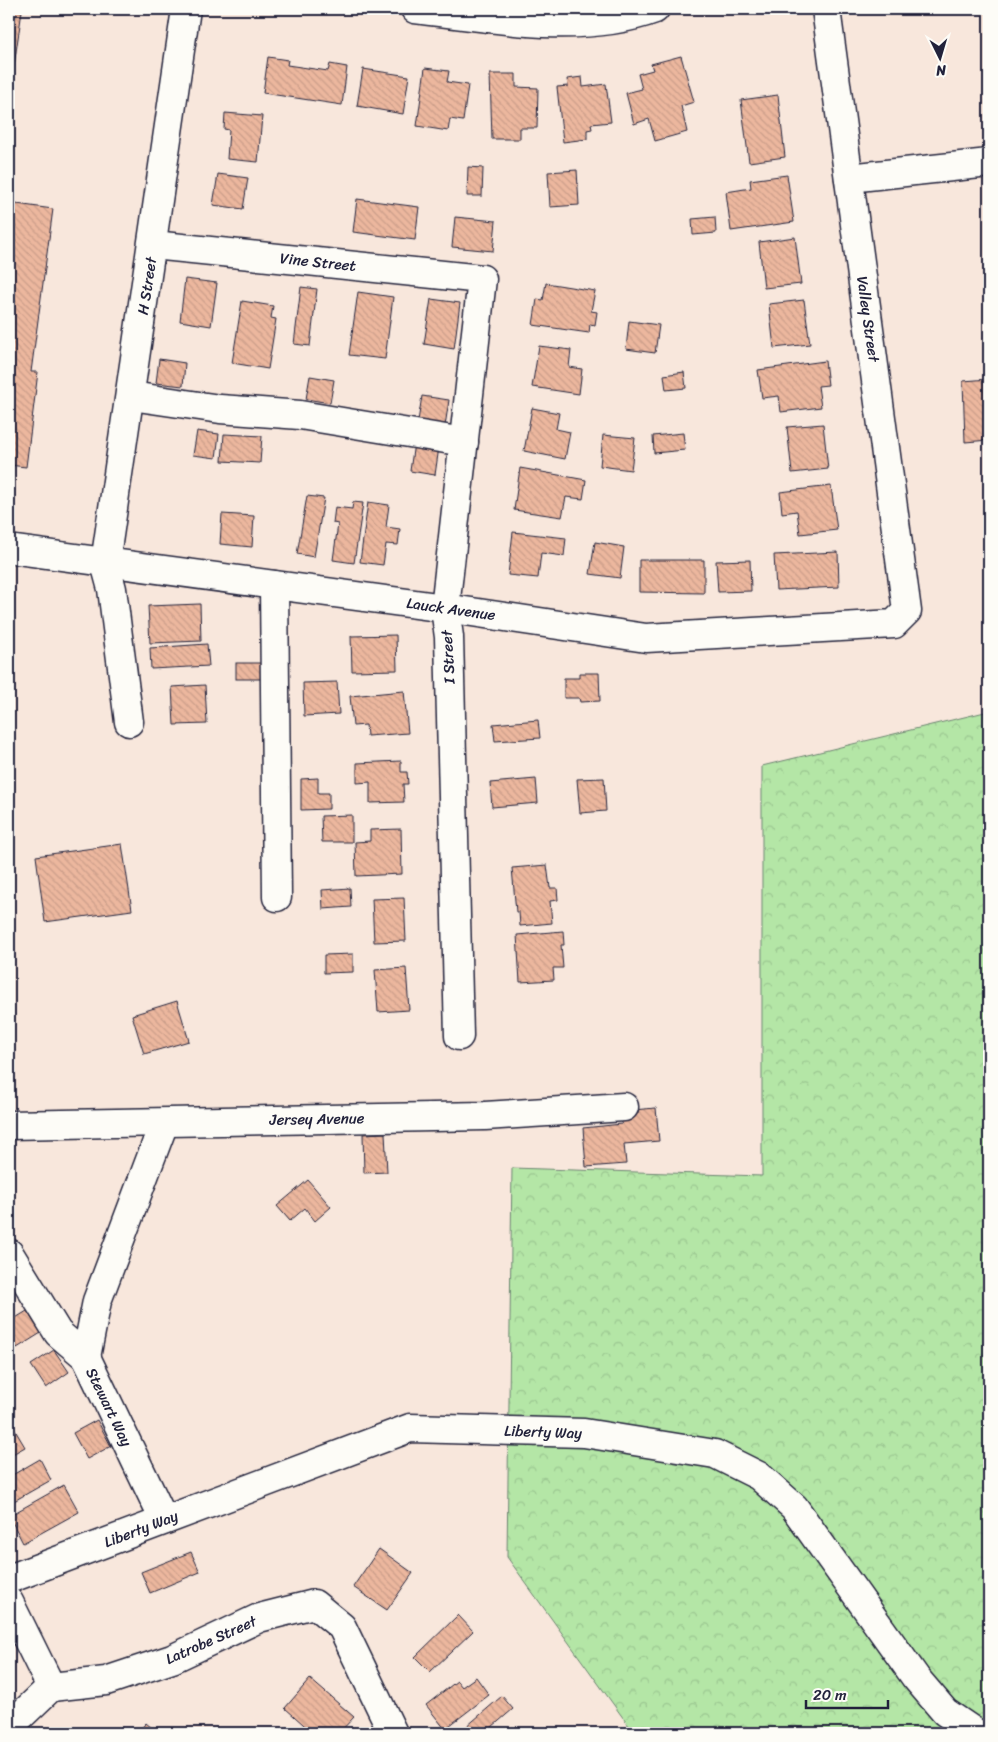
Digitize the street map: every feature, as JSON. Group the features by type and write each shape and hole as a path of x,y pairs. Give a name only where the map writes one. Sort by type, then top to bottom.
{"street":[{"name":"H Street","path":"105,563 154,245 186,9"},
{"path":"415,9 516,21 592,22 636,16 655,9"},
{"name":"Valley Street","path":"826,9 907,611 894,624"},
{"path":"849,178 989,162"},
{"name":"Vine Street","path":"154,245 482,280"},
{"name":"I Street","path":"459,1036 448,637 445,608 482,280"},
{"path":"131,396 220,409 300,415 464,442"},
{"name":"Lauck Avenue","path":"9,550 445,608 646,638 894,624"},
{"path":"105,563 112,589 129,722"},
{"path":"274,585 276,897"},
{"name":"Jersey Avenue","path":"9,1125 485,1116 624,1107"},
{"path":"86,1357 97,1300 164,1122"},
{"name":"Stewart Way","path":"9,1253 58,1333 86,1357 164,1520"},
{"name":"Liberty Way","path":"9,1579 410,1428 584,1433 715,1454 759,1476 794,1507 916,1678 945,1712 976,1733"},
{"path":"9,1602 51,1687 9,1727"},
{"name":"Latrobe Street","path":"51,1687 106,1681 172,1659 259,1618 314,1604 342,1627 393,1733"}],"green space":[{"path":"989,711 989,1733 634,1733 507,1557 512,1168 762,1176 762,766"}],"building":[{"path":"9,10 22,11 11,86 9,86"},
{"path":"681,56 694,102 681,106 687,132 655,141 649,119 634,124 626,93 642,89 638,74 653,70 651,64"},
{"path":"268,57 288,60 287,65 328,71 330,64 347,67 342,105 263,93"},
{"path":"425,68 449,71 447,82 468,85 463,121 450,119 448,131 417,126"},
{"path":"363,69 409,76 403,114 357,106"},
{"path":"490,74 516,74 516,87 538,88 537,128 520,128 520,139 492,139"},
{"path":"582,77 583,87 606,84 611,122 591,124 592,129 587,130 587,139 563,142 557,87 568,86 567,79"},
{"path":"778,95 785,157 749,162 741,100"},
{"path":"225,113 262,116 258,162 227,159 229,130 224,129"},
{"path":"468,167 483,168 482,196 467,196"},
{"path":"577,170 579,205 550,207 548,172"},
{"path":"218,174 248,178 243,209 213,205"},
{"path":"787,175 794,222 731,231 726,192 751,188 750,180"},
{"path":"357,199 419,207 415,240 353,232"},
{"path":"9,203 53,209 31,372 38,372 26,467 9,465"},
{"path":"455,217 496,221 493,251 452,247"},
{"path":"715,217 716,233 693,235 692,219"},
{"path":"795,237 801,284 764,288 759,242"},
{"path":"185,279 217,283 211,326 180,321"},
{"path":"546,283 595,291 591,311 597,312 595,325 590,324 589,333 533,325 537,299 543,300"},
{"path":"301,287 317,289 310,346 294,344"},
{"path":"358,292 393,297 385,359 349,355"},
{"path":"431,299 460,303 454,349 424,344"},
{"path":"804,300 810,344 774,348 769,304"},
{"path":"242,301 273,306 271,318 276,319 268,369 232,363"},
{"path":"629,321 659,325 655,353 626,349"},
{"path":"539,346 571,350 569,367 582,369 579,394 532,387"},
{"path":"159,359 185,363 183,386 156,383"},
{"path":"825,361 828,385 818,386 821,407 781,412 779,396 762,398 758,370"},
{"path":"684,372 686,388 666,390 664,375"},
{"path":"310,376 334,380 330,403 306,399"},
{"path":"989,379 989,440 965,442 963,381"},
{"path":"422,396 449,400 445,426 418,421"},
{"path":"532,408 559,413 556,429 570,432 565,459 524,451"},
{"path":"823,424 828,469 792,473 787,427"},
{"path":"197,431 219,434 216,458 193,455"},
{"path":"683,433 685,450 654,453 653,436"},
{"path":"224,434 262,436 260,463 222,461"},
{"path":"603,435 635,438 631,470 600,466"},
{"path":"414,443 439,447 435,475 410,471"},
{"path":"520,468 586,480 583,499 566,497 562,517 514,510"},
{"path":"831,486 837,530 800,534 797,511 782,513 780,492"},
{"path":"307,496 324,498 314,557 297,554"},
{"path":"353,502 363,503 354,563 333,560 338,524 333,523 335,507 352,509"},
{"path":"368,502 389,505 386,527 400,529 398,545 386,544 383,565 360,562"},
{"path":"222,514 254,516 252,547 220,544"},
{"path":"513,532 566,538 564,556 541,553 538,578 508,575"},
{"path":"595,542 624,547 620,578 590,574"},
{"path":"838,552 839,587 776,590 774,555"},
{"path":"639,560 704,560 704,593 639,592"},
{"path":"750,560 751,591 718,592 716,561"},
{"path":"200,604 201,641 150,643 148,606"},
{"path":"396,635 397,670 352,671 351,636"},
{"path":"207,644 209,666 151,669 150,648"},
{"path":"236,663 261,663 261,679 236,679"},
{"path":"579,673 599,673 600,701 580,702 579,698 564,698 564,678 579,678"},
{"path":"337,682 339,714 304,716 303,683"},
{"path":"205,685 207,724 174,725 172,687"},
{"path":"404,691 408,733 367,736 366,725 353,726 350,696"},
{"path":"538,720 540,738 495,741 493,724"},
{"path":"401,761 401,772 407,772 408,784 403,784 404,802 370,803 370,782 357,783 357,763"},
{"path":"318,778 318,793 329,793 329,809 301,810 301,779"},
{"path":"604,778 606,811 580,813 577,779"},
{"path":"536,779 538,803 492,807 490,783"},
{"path":"352,815 352,842 322,842 321,816"},
{"path":"401,829 402,874 356,876 355,842 370,841 370,830"},
{"path":"122,844 132,910 45,922 36,856"},
{"path":"547,865 550,888 557,888 558,900 550,901 552,923 520,926 519,912 516,912 512,868"},
{"path":"350,888 351,907 323,909 322,890"},
{"path":"404,898 406,941 374,942 372,899"},
{"path":"563,931 564,945 561,945 563,968 553,968 554,980 520,982 517,935"},
{"path":"353,954 353,972 324,973 324,955"},
{"path":"406,968 409,1010 378,1012 375,970"},
{"path":"177,1001 189,1041 144,1054 132,1015"},
{"path":"656,1108 659,1141 624,1144 626,1164 586,1167 583,1128 622,1124 621,1111"},
{"path":"385,1133 387,1172 364,1173 363,1134"},
{"path":"308,1180 331,1207 315,1221 305,1208 290,1221 277,1206"},
{"path":"27,1311 41,1333 17,1348 9,1334 9,1322"},
{"path":"54,1350 69,1372 46,1388 31,1365"},
{"path":"9,1420 25,1447 9,1456"},
{"path":"97,1420 111,1446 87,1459 73,1433"},
{"path":"40,1459 51,1480 14,1501 9,1493 9,1477"},
{"path":"64,1485 79,1512 23,1543 9,1516"},
{"path":"379,1549 413,1573 387,1610 353,1587"},
{"path":"191,1552 200,1572 150,1593 141,1572"},
{"path":"458,1615 473,1631 430,1672 415,1657"},
{"path":"476,1677 489,1695 445,1729 426,1705 457,1681 462,1687"},
{"path":"310,1679 354,1717 339,1733 313,1733 285,1708"},
{"path":"502,1696 513,1709 485,1733 471,1733 466,1727"},
{"path":"146,1723 158,1733 137,1733"}]}
